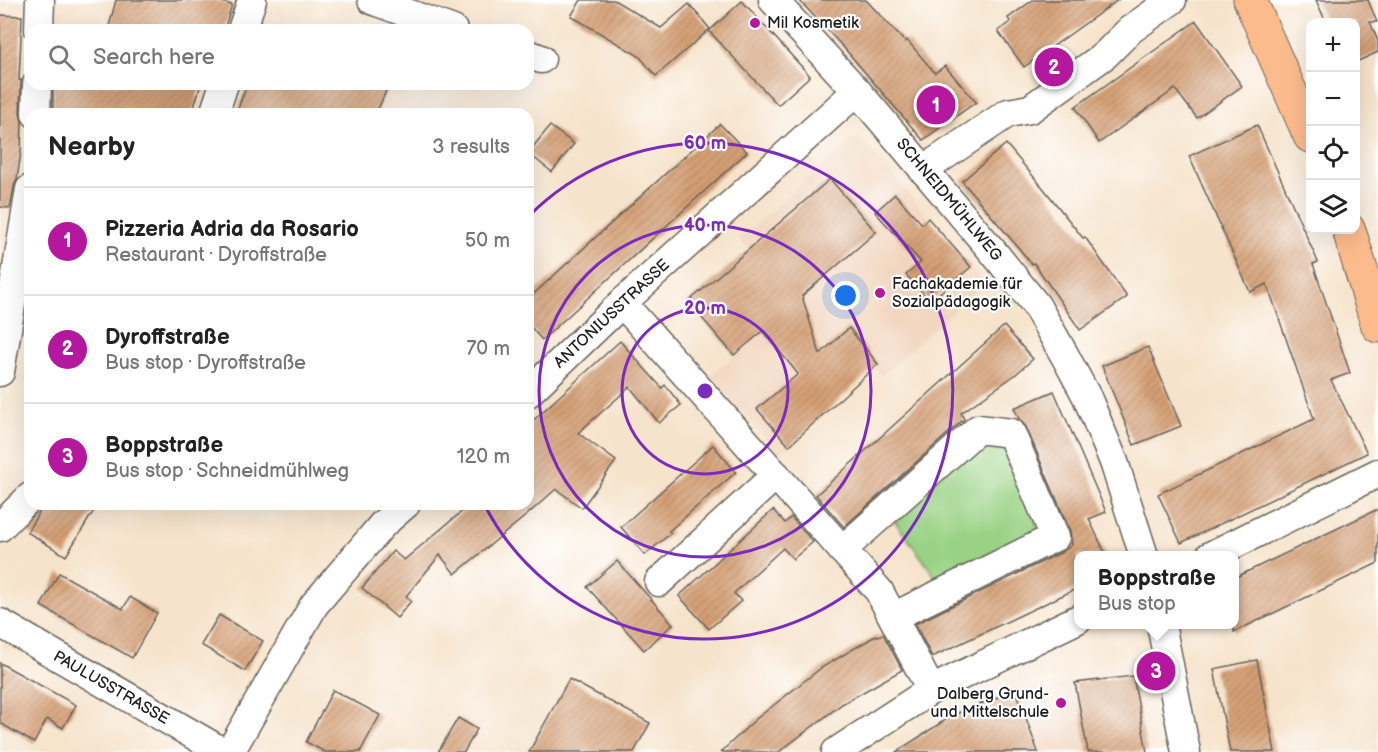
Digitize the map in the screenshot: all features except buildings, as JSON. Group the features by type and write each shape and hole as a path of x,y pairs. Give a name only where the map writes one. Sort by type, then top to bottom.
{"main road":[{"path":"1250,0 1307,126"},
{"path":"1349,234 1378,326"}],"street":[{"path":"39,0 39,24"},
{"path":"244,24 252,0"},
{"path":"372,0 437,24"},
{"name":"SCHNEIDMÜHLWEG","path":"773,0 856,91 1036,305 1087,397 1114,462 1143,551"},
{"path":"923,170 1008,113 1030,109 1105,55 1130,30 1172,0"},
{"path":"36,108 37,90"},
{"path":"216,108 222,90"},
{"name":"ANTONIUSSTRASSE","path":"534,387 622,303 856,91"},
{"path":"0,372 24,226"},
{"path":"622,303 879,591 931,690"},
{"path":"842,550 978,429 1011,433 1055,537 892,616"},
{"path":"1218,551 1378,473"},
{"path":"659,582 776,475"},
{"path":"0,526 24,503"},
{"path":"230,752 314,605 383,524 399,510"},
{"path":"836,752 931,690 1074,622"},
{"name":"PAULUSSTRASSE","path":"0,623 223,752"},
{"path":"1162,629 1186,752"}],"shaded area":[{"name":"Fachakademie für Sozialpädagogik","path":"858,135 984,283 881,376 873,368 780,454 710,377 795,302 739,239"},
{"name":"Dalberg Grund- und Mittelschule","path":"1133,676 1147,752 907,752 904,747 953,715 1016,690"}],"green space":[{"path":"975,442 1003,443 1039,530 938,580 894,520"}],"place":[{"name":"Mil Kosmetik","path":"755,23"},
{"name":"Dyroffstraße","path":"1054,67"},
{"name":"Pizzeria Adria da Rosario","path":"936,105"},
{"name":"Fachakademie für Sozialpädagogik","path":"880,293"},
{"name":"Boppstraße","path":"1156,671"},
{"name":"Dalberg Grund- und Mittelschule","path":"1061,703"}]}
